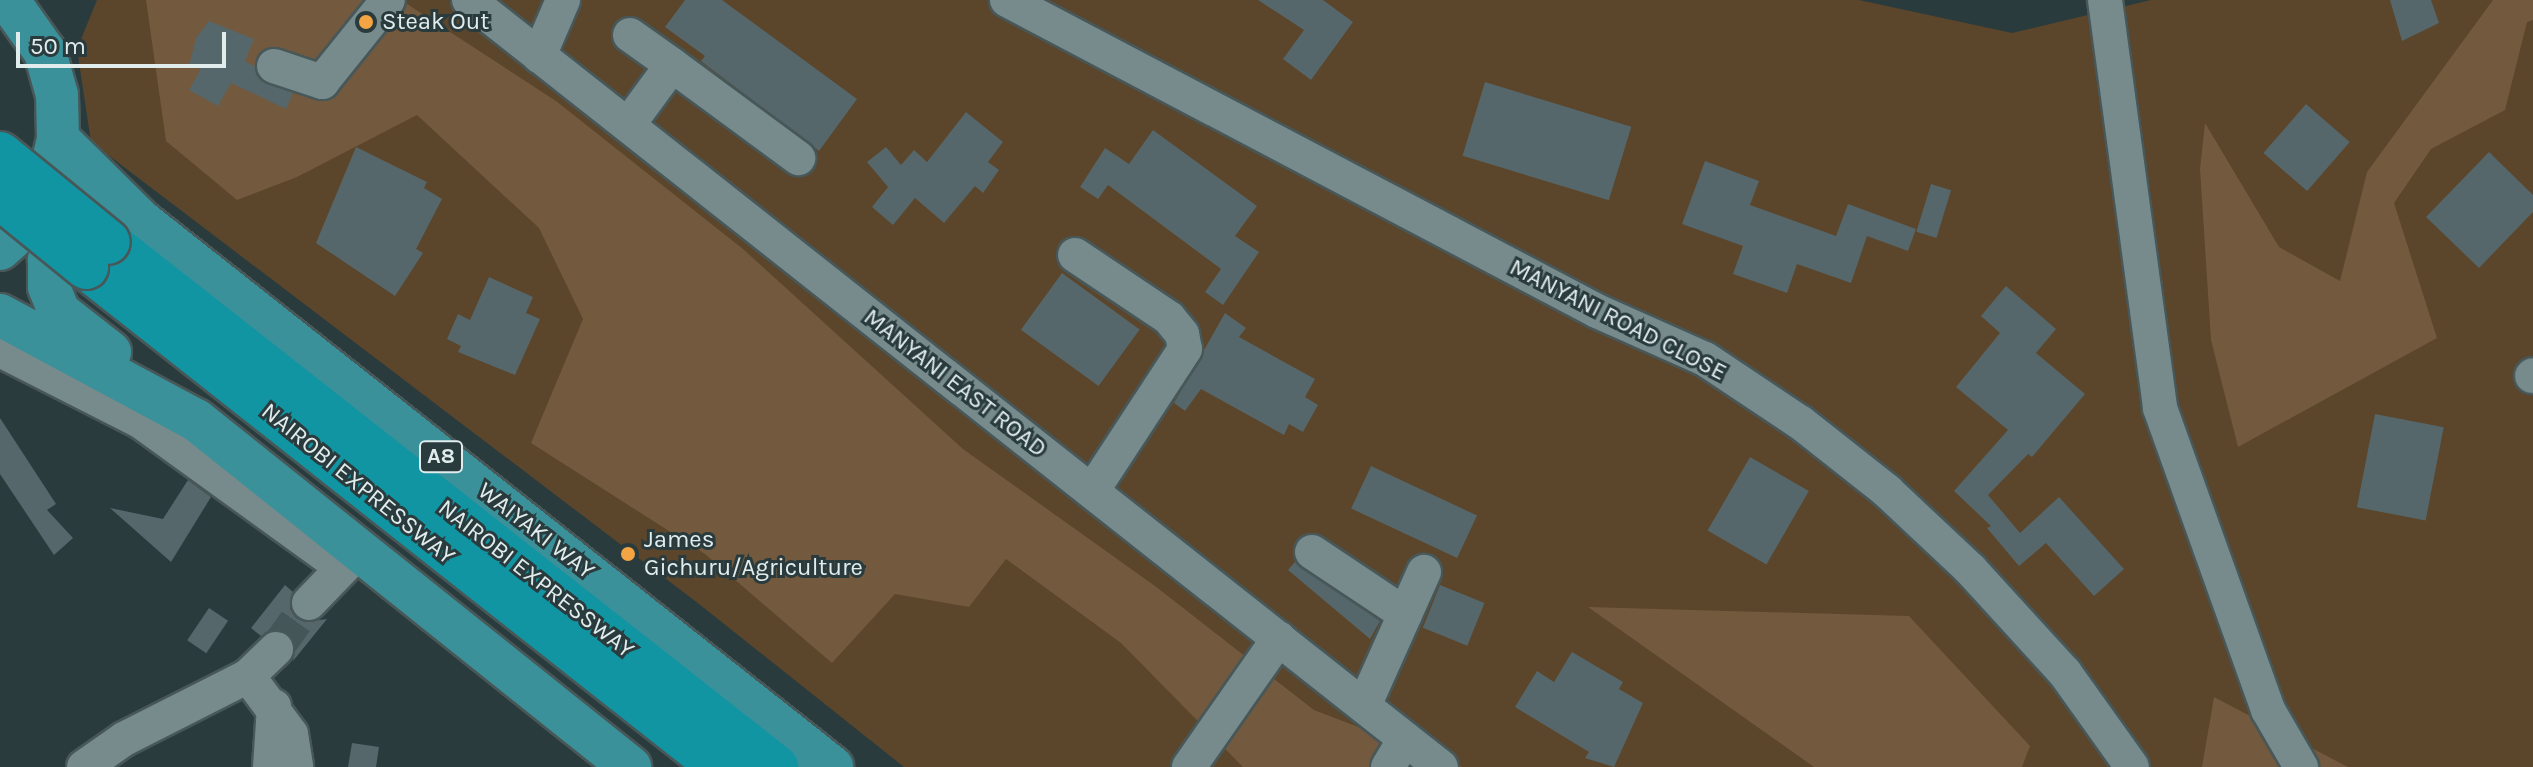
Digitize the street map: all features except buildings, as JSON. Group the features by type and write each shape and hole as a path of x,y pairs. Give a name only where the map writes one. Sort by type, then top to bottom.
{"highway":[{"name":"A8","path":"0,154 124,232"},
{"name":"NAIROBI EXPRESSWAY","path":"0,197 720,767"},
{"name":"NAIROBI EXPRESSWAY","path":"124,232 776,767"}],"main road":[{"path":"0,249 22,229 47,186 58,139 57,95 45,52 8,0"},
{"path":"45,52 49,0"},
{"name":"WAIYAKI WAY","path":"58,139 124,232 832,767"},
{"path":"124,232 111,209 90,211 49,260 49,287 59,312 196,420 349,558 630,767"},
{"path":"0,315 196,420"}],"street":[{"path":"274,66 322,82 388,0"},
{"name":"MANYANI EAST ROAD","path":"469,0 1364,706 1396,753 1441,767"},
{"path":"539,56 563,0"},
{"name":"MANYANI ROAD CLOSE","path":"1007,0 1597,311 1705,359 1801,423 1887,491 1971,570 2065,673 2132,767"},
{"path":"2105,0 2160,408 2268,710 2301,767"},
{"path":"630,35 798,158"},
{"path":"628,125 672,65"},
{"path":"1075,255 1169,318 1182,334 1185,349 1092,491"},
{"path":"0,350 140,421 349,558 309,603"},
{"path":"1312,552 1405,614"},
{"path":"1364,706 1424,572"},
{"path":"1189,767 1279,638"},
{"path":"84,767 124,739 248,676 276,649"},
{"path":"248,676 274,706 291,734 296,767"},
{"path":"270,767 274,706"}],"shaded area":[{"path":"97,0 1859,0 2012,33 2151,0 2533,0 2533,767 904,767 699,604 91,142 77,49"},
{"path":"146,0 401,0 556,101 743,249 963,449 1155,586 1314,710 1463,767 1243,767 1121,643 1006,559 969,607 895,594 832,663 705,554 531,443 583,319 539,228 417,115 297,177 237,200 166,141"},
{"path":"2493,0 2533,0 2533,20 2527,22 2505,110 2431,149 2394,203 2437,338 2238,447 2211,340 2200,169 2205,123 2279,247 2340,281 2367,172"},
{"path":"1588,607 1909,616 2030,746 2022,767 1814,767"},
{"path":"2214,697 2348,767 2202,767"}],"tunnel":[{"path":"276,649 309,603"}],"place":[{"name":"Steak Out","path":"366,22"},
{"name":"James Gichuru/Agriculture","path":"628,554"}]}
